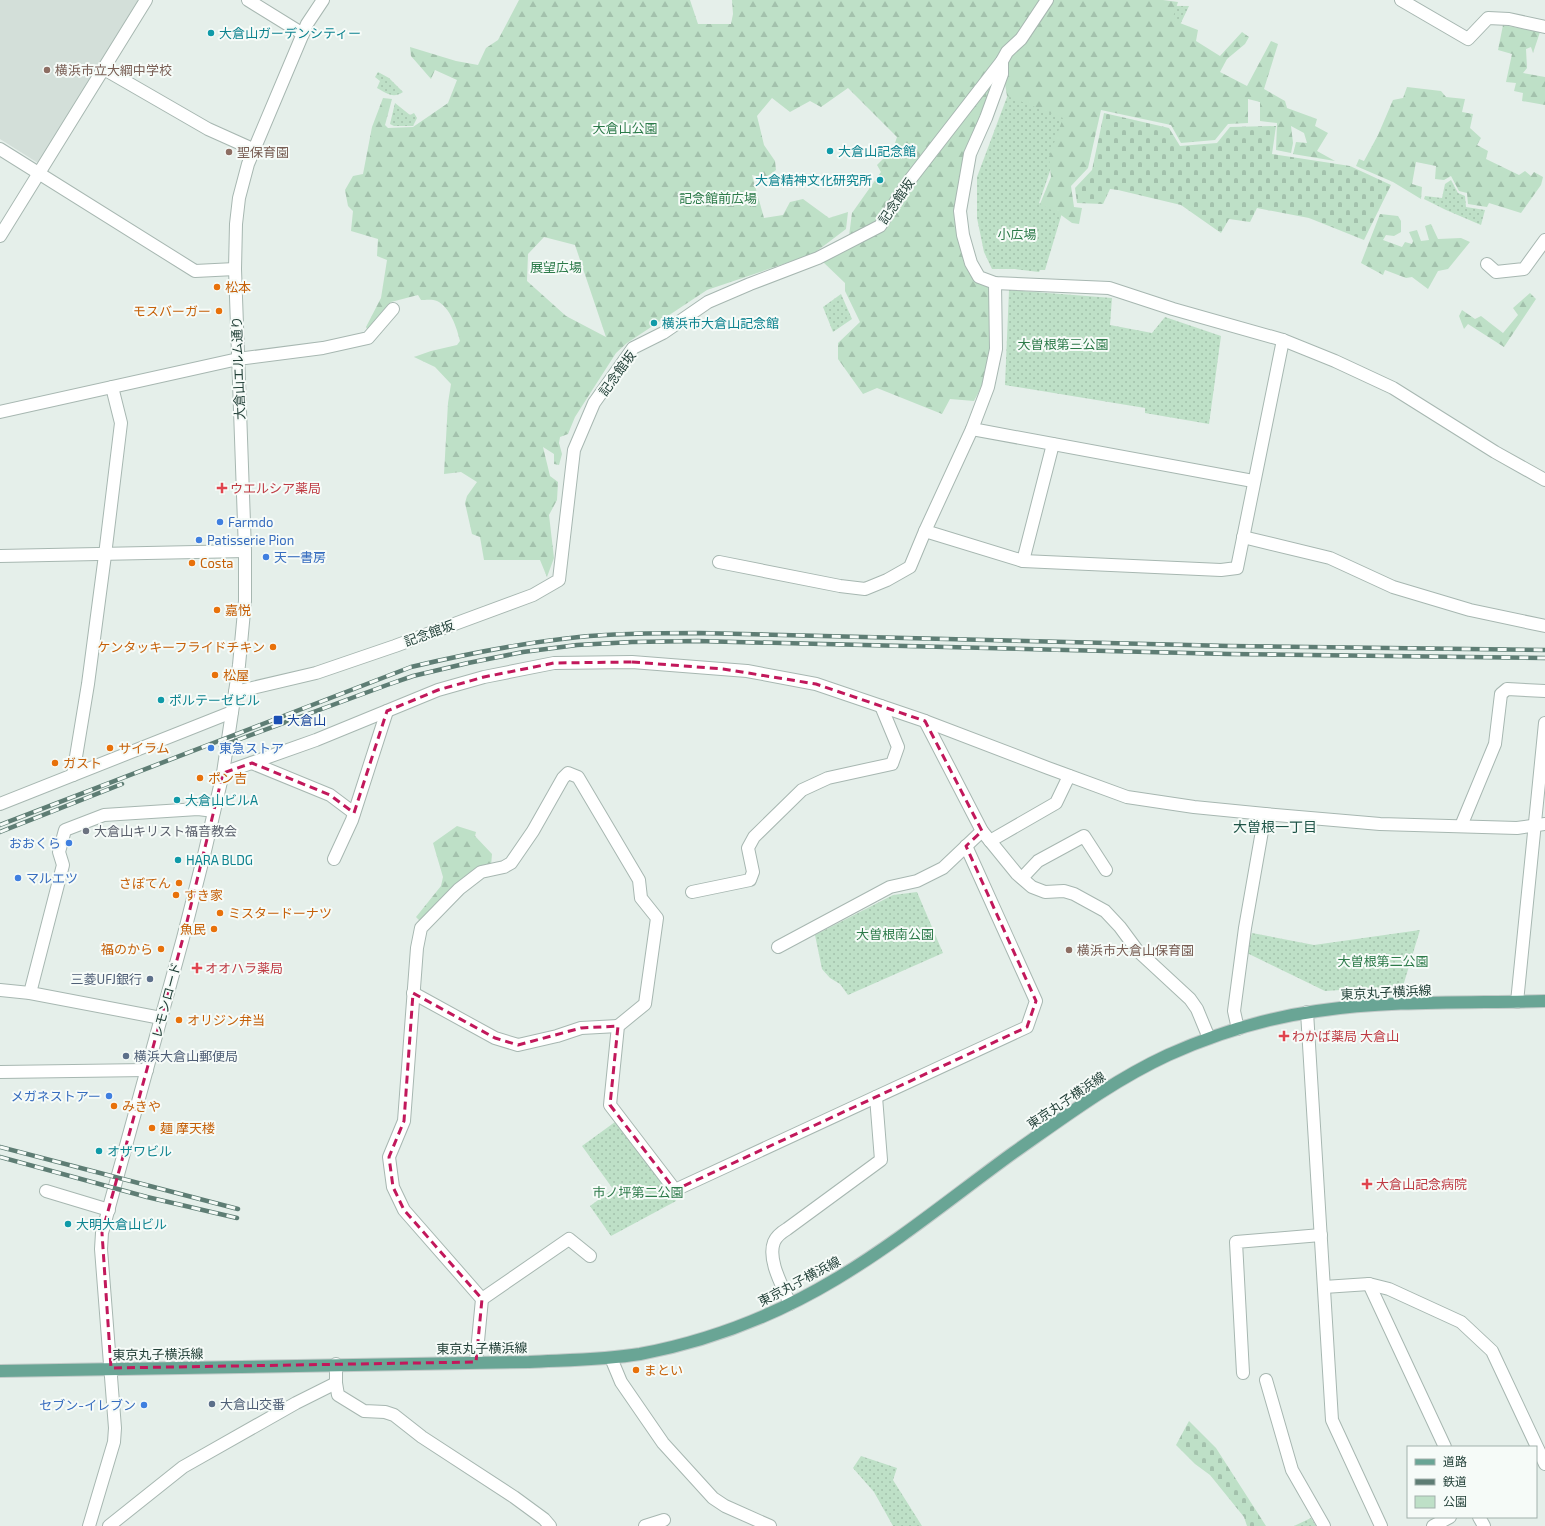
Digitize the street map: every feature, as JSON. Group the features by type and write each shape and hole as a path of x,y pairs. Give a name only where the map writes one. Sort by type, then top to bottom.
{"main road":[{"name":"東京丸子横浜線","path":"0,1371 611,1358 654,1351 705,1338 748,1323 790,1304 828,1284 866,1260 1098,1094 1157,1061 1209,1038 1238,1029 1307,1012 1385,1004 1545,1002"}],"street":[{"path":"0,236 146,0"},
{"path":"248,0 303,34"},
{"name":"大倉山エルム通り","path":"222,774 235,692 243,631 245,601 245,551 235,269 236,224 239,198 248,164 303,34 322,0"},
{"name":"記念館坂","path":"235,692 316,673 396,646 533,595 559,580 574,450 594,403 633,348 663,333 708,302 818,258 880,226 909,181 1002,61 1007,52 1021,39 1047,0"},
{"path":"1401,0 1468,39 1488,18 1509,19 1545,27"},
{"path":"1002,61 1002,74 986,118 970,154 960,211 963,234 971,263 979,277 995,283 1109,288 1173,309 1282,340 1335,361 1393,388 1489,448 1545,480"},
{"path":"104,69 208,129 255,150"},
{"path":"0,149 195,271 235,269"},
{"path":"1487,264 1496,272 1524,269 1545,240"},
{"path":"719,562 840,586 865,589 887,580 910,567 972,429 988,387 996,349 995,283"},
{"path":"0,412 238,359 323,348 368,338 393,309"},
{"path":"925,531 1023,561 1221,570 1237,568 1282,340"},
{"path":"73,775 88,684 121,423 112,387"},
{"path":"972,429 1253,481"},
{"path":"1023,561 1053,444"},
{"path":"1243,537 1330,558 1393,587 1470,610 1545,626"},
{"path":"0,556 245,551"},
{"path":"222,774 316,740 438,690 484,677 554,663 625,662 747,671 816,684 925,721 1069,776 1127,796 1194,807 1380,824 1517,828 1540,825"},
{"path":"1460,826 1495,744 1501,694 1507,689 1545,691"},
{"path":"692,892 750,880 753,872 748,848 754,837 802,790 828,778 892,764 898,748 881,706"},
{"path":"334,859 354,813 387,711"},
{"path":"0,804 232,712"},
{"path":"925,721 982,831 1017,874 1032,887 1045,892 1064,891 1074,894 1105,911 1116,922 1137,950 1190,999 1197,1009 1209,1038"},
{"path":"1518,1002 1540,825 1545,723"},
{"path":"252,763 330,795 354,813"},
{"path":"413,993 495,1038 518,1045 557,1036 581,1028 618,1026 645,1004 657,918 641,898 639,880 578,777 568,773 563,778 533,831 511,863 504,867 481,872 459,890 421,928 417,948 413,993 404,1121 389,1157 393,1187 404,1210 482,1298 476,1362"},
{"name":"レモンロード","path":"89,1526 114,1442 115,1428 101,1249 102,1233 185,930 222,774"},
{"path":"990,841 1056,803 1069,776"},
{"path":"30,993 63,864 59,852 65,830 104,815 198,809 214,811"},
{"path":"1238,1029 1234,1011 1245,928 1265,814"},
{"path":"778,947 890,887 917,881 943,868 982,831"},
{"path":"1022,878 1038,861 1084,836 1106,870"},
{"path":"618,1026 610,1105 675,1190 1027,1027 1036,1001 966,846"},
{"path":"0,990 30,993 161,1018"},
{"path":"1307,1012 1332,1420 1381,1526"},
{"path":"0,1072 147,1070"},
{"path":"790,1304 773,1265 774,1242 787,1228 881,1160 876,1097"},
{"path":"46,1191 108,1210"},
{"path":"1243,1373 1236,1242 1321,1235"},
{"path":"482,1298 569,1239 590,1256"},
{"path":"1324,1287 1369,1284 1389,1289 1461,1322 1492,1351 1536,1446"},
{"path":"1369,1284 1445,1446"},
{"path":"611,1358 621,1382 663,1443 714,1498 725,1506 770,1526"},
{"path":"336,1364 338,1396 364,1411 385,1412 394,1415 422,1437 514,1497 544,1519 550,1526"},
{"path":"1266,1380 1292,1470 1324,1526"},
{"path":"109,1526 183,1467 296,1403 336,1383"},
{"path":"1537,1448 1545,1465"},
{"path":"1433,1526 1448,1518"},
{"path":"645,1526 664,1520"}],"highlighted area":[{"path":"632,662 723,669 816,684 925,721 982,831 966,846 1036,1001 1027,1027 675,1190 610,1105 618,1026 581,1028 518,1045 495,1038 413,993 404,1121 389,1157 393,1187 404,1210 482,1299 476,1362 111,1368 102,1233 183,938 223,773 252,763 330,795 354,813 387,711 438,690 484,677 554,663"}],"shaded area":[{"name":"横浜市立大綱中学校","path":"0,0 138,0 38,163 0,139"}],"green space":[{"name":"大倉山公園","path":"519,0 690,0 698,24 731,24 733,14 732,0 1163,0 1178,2 1172,20 1198,30 1196,41 1220,56 1242,32 1249,37 1245,44 1227,59 1220,72 1247,86 1271,41 1278,44 1264,89 1285,101 1287,108 1317,119 1315,126 1328,133 1317,151 1335,161 1293,154 1296,142 1307,143 1304,133 1291,126 1293,143 1291,153 1276,150 1277,123 1260,121 1260,102 1248,99 1248,123 1228,124 1215,140 1181,143 1171,125 1101,110 1088,168 1071,186 1074,207 1082,208 1079,224 1072,223 1061,215 1040,204 1051,177 1049,157 1063,118 1007,96 1005,84 994,90 973,140 965,210 968,247 982,275 993,278 992,326 989,357 981,387 974,401 950,399 942,414 877,388 863,394 838,359 838,343 860,322 845,291 845,283 822,261 849,236 852,213 881,172 877,165 893,149 897,137 848,88 821,107 810,101 790,112 772,98 757,116 764,145 775,161 776,170 765,178 752,175 764,218 783,215 790,202 803,199 829,218 848,212 846,229 813,254 707,290 627,343 616,353 575,417 568,434 560,437 559,443 562,454 559,465 554,464 554,454 543,447 550,476 558,482 557,500 549,515 554,558 547,577 540,560 484,560 480,537 472,534 465,503 467,496 477,482 461,472 444,474 448,403 451,384 435,367 414,357 431,351 457,345 460,341 455,324 442,304 433,300 421,300 418,295 391,302 368,331 366,327 381,298 387,260 377,256 378,239 351,231 353,211 348,206 345,190 353,176 363,174 372,127 383,98 392,99 385,125 388,128 413,127 448,103 457,80 435,70 431,79 411,56 410,47 456,61 478,65 486,48 498,40","holes":["544,237 575,245 606,337 566,316 527,281 528,254"]},
{"name":"小広場","path":"1058,5 1189,6 1178,29 1075,98 1039,203 1062,213 1045,270 1040,270 1039,272 1015,269 992,269 984,252 977,218 977,177 1010,89"},
{"path":"1503,25 1540,32 1533,53 1531,47 1526,49 1527,68 1523,73 1545,77 1545,105 1522,101 1523,93 1514,91 1516,83 1506,82 1512,54 1498,50"},
{"path":"378,72 389,78 403,92 393,95 377,88 380,81 375,77"},
{"path":"1407,87 1441,91 1446,97 1465,99 1462,112 1473,114 1470,128 1481,138 1477,145 1488,151 1486,159 1519,175 1525,171 1531,176 1534,172 1543,177 1541,185 1521,213 1489,203 1487,207 1468,204 1467,193 1459,191 1451,176 1444,180 1435,179 1436,166 1416,162 1412,184 1422,187 1421,199 1393,182 1356,166 1359,159 1364,161 1378,135 1393,100 1403,98"},
{"path":"395,103 410,115 414,113 417,118 413,126 394,126 390,124"},
{"path":"1104,113 1169,128 1180,146 1217,143 1230,127 1276,126 1272,154 1350,166 1391,185 1364,240 1309,218 1257,208 1250,222 1229,219 1221,233 1181,205 1118,190 1110,189 1103,204 1077,203 1075,188 1092,170"},
{"path":"1451,180 1458,193 1465,196 1466,207 1485,210 1481,225 1424,199 1425,196 1442,198 1445,184"},
{"path":"1380,214 1398,216 1401,221 1401,232 1394,236 1386,235 1383,240 1402,247 1405,242 1412,244 1413,241 1409,232 1417,230 1421,241 1429,240 1425,226 1431,224 1438,239 1461,238 1470,242 1448,269 1438,271 1428,289 1412,277 1406,278 1385,270 1383,275 1361,263"},
{"name":"大曽根第三公園","path":"1009,290 1112,298 1110,325 1152,333 1165,317 1221,336 1209,424 1145,413 1145,408 1005,385"},
{"path":"1530,293 1536,299 1504,347 1468,324 1464,329 1459,316 1462,310 1475,319 1481,316 1503,333 1518,315 1513,308"},
{"path":"841,294 852,319 833,332 823,307"},
{"path":"457,826 476,832 475,836 492,854 491,866 421,922 416,917 441,886 443,877 433,843"},
{"name":"大曽根南公園","path":"917,892 943,953 848,995 840,984 830,978 822,969 815,935 893,895"},
{"name":"大曽根第二公園","path":"1420,930 1403,986 1325,991 1247,953 1252,933 1314,945"},
{"name":"市ノ坪第二公園","path":"615,1122 676,1201 611,1236 590,1206 613,1189 582,1146"},
{"path":"1189,1421 1216,1448 1266,1526 1247,1526 1244,1517 1210,1475 1195,1464 1176,1445"},
{"path":"861,1456 897,1468 893,1480 922,1526 893,1526 874,1492 853,1468"},
{"path":"1311,1518 1316,1526 1294,1526"}],"railway":[{"path":"0,825 411,667 494,649 579,637 624,634 700,633 1229,646 1545,650"},
{"path":"221,746 413,676 523,652 577,645 697,641 1229,654 1545,658"},
{"path":"0,832 122,784"},
{"path":"0,1147 238,1209"},
{"path":"0,1157 147,1197 237,1218"}],"place":[{"name":"大倉山ガーデンシティー","path":"211,33"},
{"name":"横浜市立大綱中学校","path":"47,70"},
{"name":"大倉山記念館","path":"830,151"},
{"name":"聖保育園","path":"229,152"},
{"name":"大倉精神文化研究所","path":"880,180"},
{"name":"松本","path":"217,287"},
{"name":"モスバーガー","path":"219,311"},
{"name":"横浜市大倉山記念館","path":"654,323"},
{"name":"ウエルシア薬局","path":"222,488"},
{"name":"Farmdo","path":"220,522"},
{"name":"Patisserie Pion","path":"199,540"},
{"name":"天一書房","path":"266,557"},
{"name":"Costa","path":"192,563"},
{"name":"嘉悦","path":"217,610"},
{"name":"ケンタッキーフライドチキン","path":"273,647"},
{"name":"松屋","path":"215,675"},
{"name":"ポルテーゼビル","path":"161,700"},
{"name":"大倉山","path":"278,720"},
{"name":"サイラム","path":"110,748"},
{"name":"東急ストア","path":"211,748"},
{"name":"ガスト","path":"55,763"},
{"name":"ポン吉","path":"200,778"},
{"name":"大倉山ビルA","path":"177,800"},
{"name":"大倉山キリスト福音教会","path":"86,831"},
{"name":"おおくら","path":"69,843"},
{"name":"HARA BLDG","path":"178,860"},
{"name":"マルエツ","path":"18,878"},
{"name":"さぼてん","path":"179,883"},
{"name":"すき家","path":"176,895"},
{"name":"ミスタードーナツ","path":"220,913"},
{"name":"魚民","path":"214,929"},
{"name":"福のから","path":"161,949"},
{"name":"横浜市大倉山保育園","path":"1069,950"},
{"name":"オオハラ薬局","path":"197,968"},
{"name":"三菱UFJ銀行","path":"150,979"},
{"name":"オリジン弁当","path":"179,1020"},
{"name":"わかば薬局 大倉山","path":"1284,1036"},
{"name":"横浜大倉山郵便局","path":"126,1056"},
{"name":"メガネストアー","path":"109,1096"},
{"name":"みきや","path":"114,1106"},
{"name":"麺 摩天楼","path":"152,1128"},
{"name":"オザワビル","path":"99,1151"},
{"name":"大倉山記念病院","path":"1367,1184"},
{"name":"大明大倉山ビル","path":"68,1224"},
{"name":"まとい","path":"636,1370"},
{"name":"大倉山交番","path":"212,1404"},
{"name":"セブン-イレブン","path":"144,1405"}],"district":[{"name":"大曽根一丁目","path":"1275,827"}],"park label":[{"name":"記念館前広場","path":"718,198"},
{"name":"展望広場","path":"556,267"}]}
